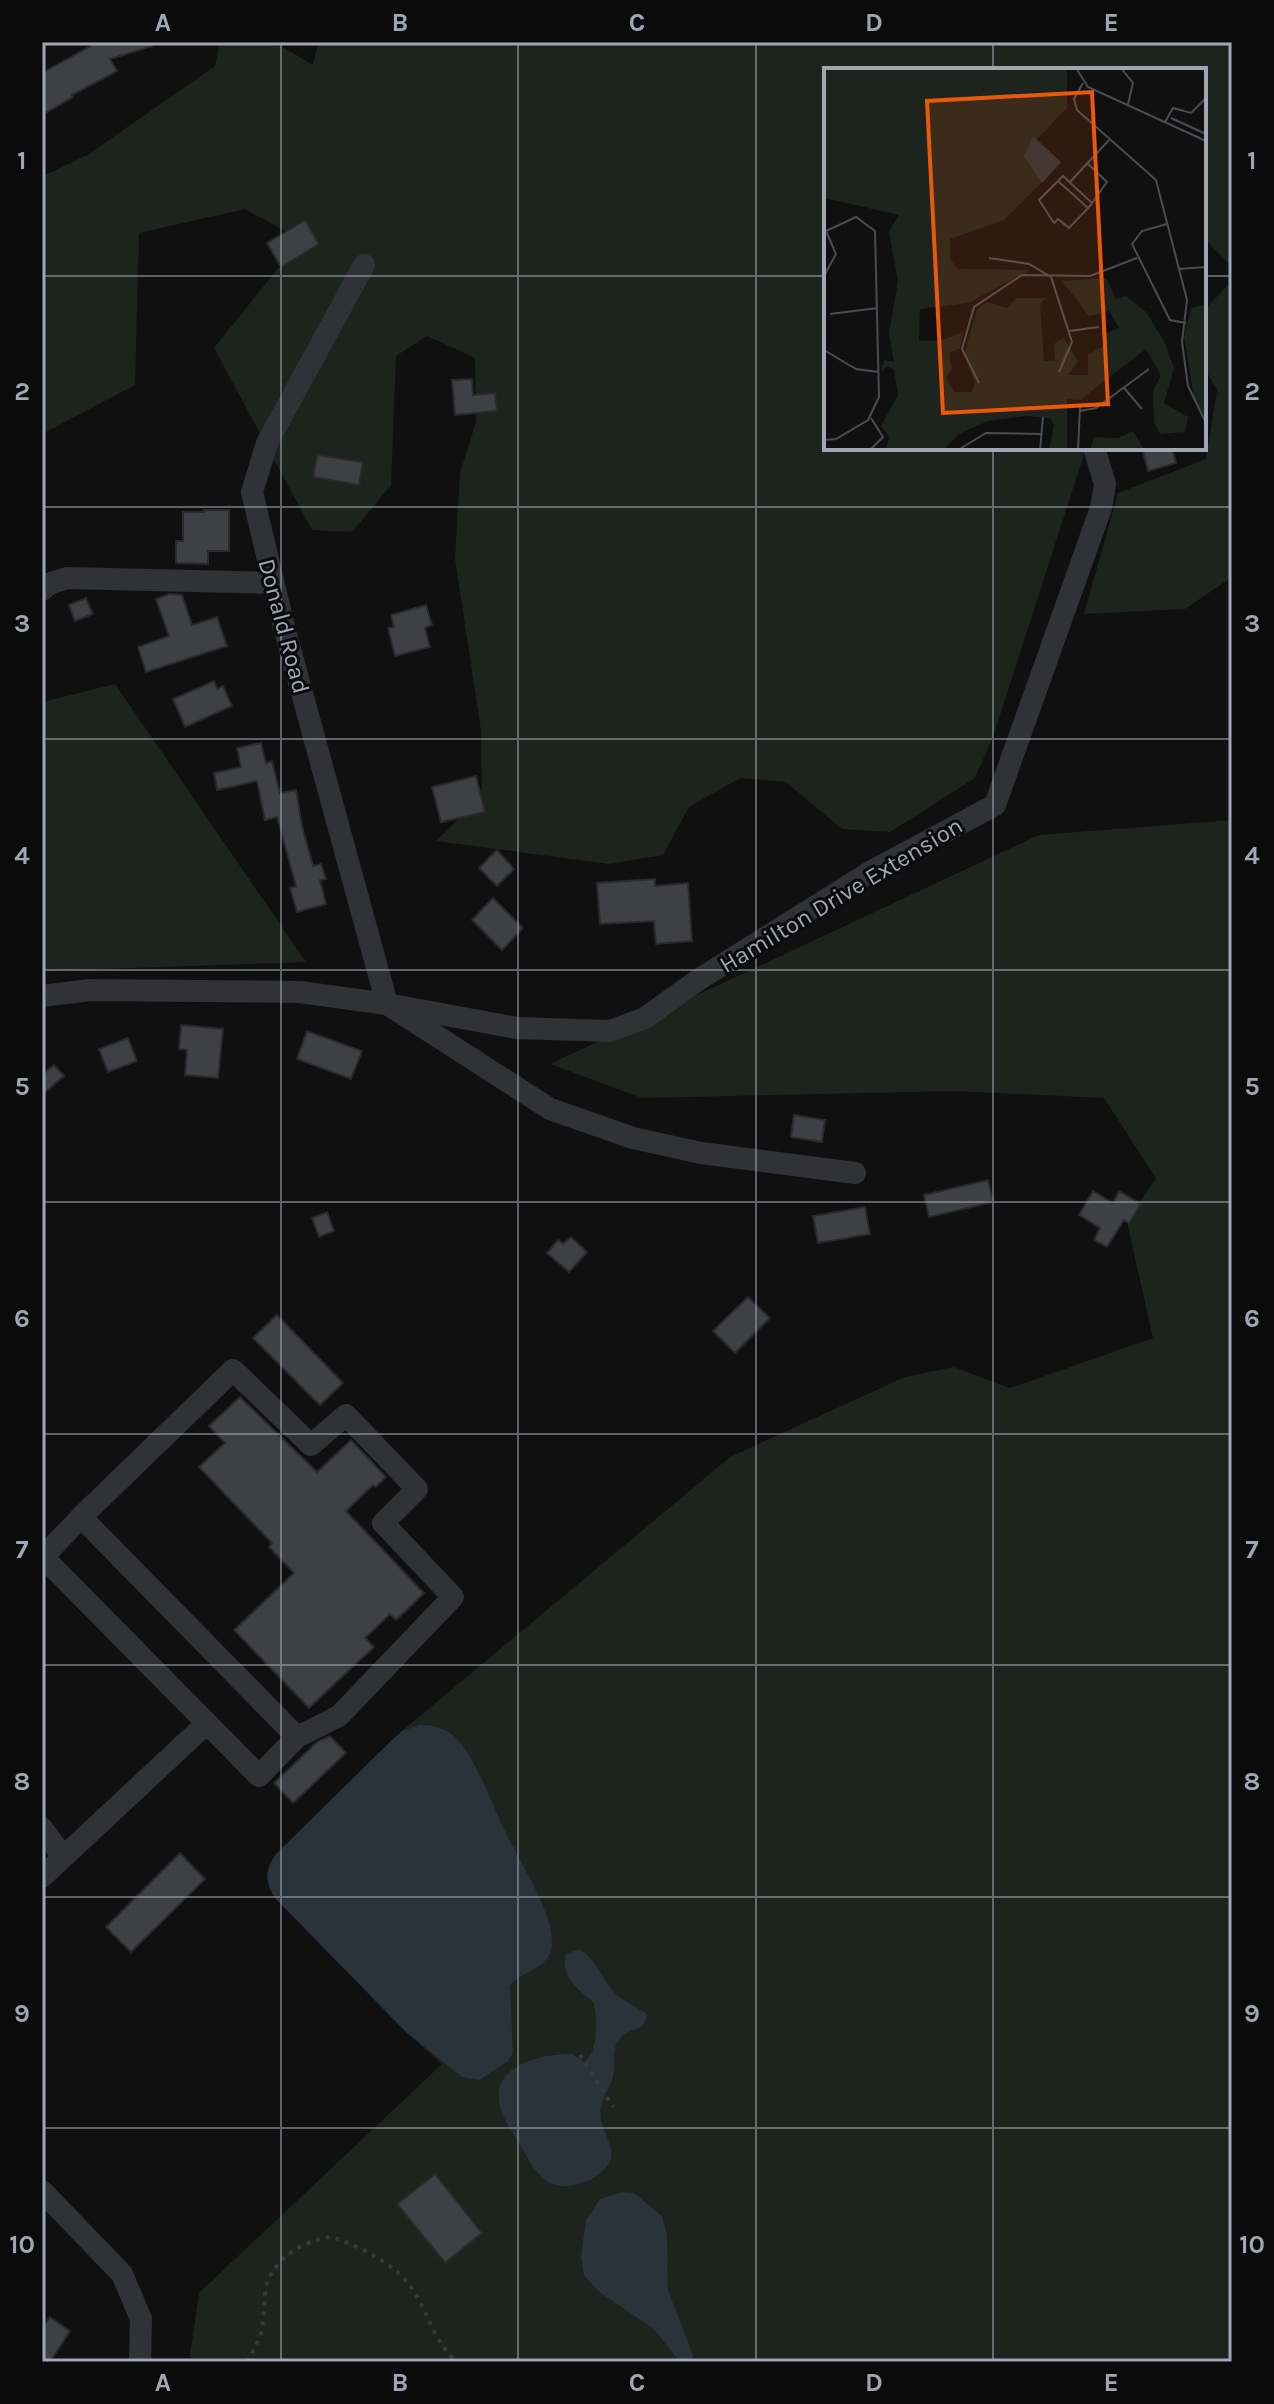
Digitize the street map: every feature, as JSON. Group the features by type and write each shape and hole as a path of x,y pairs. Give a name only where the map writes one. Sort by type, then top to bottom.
{"street":[{"name":"Donald Road","path":"364,265 267,443 252,492 272,583 387,1004"},
{"name":"Hamilton Drive Extension","path":"42,996 90,990 300,992 387,1004 517,1028 610,1031 645,1018 698,980 870,872 995,805 1101,508 1105,484 1095,450"},
{"path":"42,590 51,583 67,578 272,583"},
{"name":"Hamilton Drive Extension","path":"387,1004 550,1109 633,1138 701,1153 855,1173"},
{"path":"233,1370 311,1445 346,1415 356,1425 417,1489 383,1523 453,1597 339,1716 297,1737 259,1776 42,1557 81,1517 233,1370"},
{"path":"81,1517 297,1737"},
{"path":"42,1877 207,1723"},
{"path":"42,1828 63,1857"},
{"path":"42,2191 122,2274 141,2319 140,2362"}],"path":[{"path":"580,2055 613,2107"},
{"path":"247,2362 261,2330 270,2276 278,2264 293,2252 321,2238 333,2237 397,2270 410,2283 445,2349 457,2362"}],"shaded area":[{"path":"220,42 274,42 313,65 318,42 1232,42 1232,267 1206,240 1206,68 824,68 824,450 1085,450 993,737 975,778 890,832 842,829 786,782 740,778 689,807 663,855 609,864 436,841 482,796 481,731 455,558 460,473 476,422 475,358 427,336 396,356 391,485 352,532 312,530 214,348 301,240 245,209 139,233 135,385 42,434 42,177 89,154 215,66"},
{"path":"1232,281 1232,577 1185,609 1084,614 1118,493 1206,459 1217,390 1206,371 1206,308"},
{"path":"115,684 306,962 42,971 42,702"},
{"path":"1232,820 1232,2362 189,2362 199,2293 442,2064 406,2032 275,1898 267,1877 338,1793 402,1731 730,1457 905,1377 954,1367 1010,1388 1153,1338 1127,1222 1156,1178 1104,1098 956,1091 642,1098 550,1064 1039,835"},
{"path":"420,1725 450,1733 469,1755 544,1907 552,1938 551,1951 544,1962 510,1986 513,2053 508,2061 479,2080 462,2077 406,2032 275,1898 268,1881 268,1870 277,1853 393,1739 402,1731"},
{"path":"580,1949 593,1961 613,1991 647,2014 643,2024 618,2041 615,2050 613,2077 601,2109 611,2149 609,2163 591,2179 565,2186 550,2183 529,2161 502,2113 499,2089 511,2071 532,2060 572,2054 584,2062 589,2057 596,2035 594,2003 572,1982 565,1962 566,1954"},
{"path":"623,2192 634,2193 662,2216 667,2235 668,2290 693,2355 692,2362 680,2362 654,2329 598,2291 584,2275 581,2256 586,2220 600,2199"}],"building":[{"path":"98,42 151,42 152,46 110,59 117,71 42,115 42,73"},
{"path":"305,220 319,244 281,267 267,243"},
{"path":"472,379 473,395 495,393 497,411 455,415 452,380"},
{"path":"1143,450 1173,450 1176,463 1148,471"},
{"path":"317,455 363,462 359,485 313,477"},
{"path":"229,510 229,551 208,551 208,564 176,563 176,541 183,541 183,512"},
{"path":"169,594 182,595 192,625 217,617 227,646 146,672 138,647 169,636 156,599"},
{"path":"86,598 93,614 75,621 69,605"},
{"path":"426,605 432,625 425,628 430,647 395,656 388,628 394,627 391,615"},
{"path":"214,681 217,689 223,686 232,706 185,727 173,699"},
{"path":"261,743 266,763 272,761 280,793 296,790 313,866 321,864 326,879 320,880 326,904 297,912 290,888 296,886 277,817 265,820 257,781 217,790 214,773 241,767 237,748"},
{"path":"476,776 485,812 441,822 432,787"},
{"path":"497,850 514,869 497,886 479,868"},
{"path":"655,879 655,886 688,883 692,941 656,944 654,921 600,924 597,883"},
{"path":"493,898 523,928 502,950 472,920"},
{"path":"181,1025 223,1029 218,1078 185,1075 187,1050 179,1049"},
{"path":"307,1031 362,1051 351,1079 297,1059"},
{"path":"128,1038 137,1061 108,1072 99,1049"},
{"path":"54,1065 64,1076 42,1095 42,1075"},
{"path":"794,1115 825,1120 822,1142 791,1137"},
{"path":"988,1180 993,1202 929,1217 924,1195"},
{"path":"1093,1191 1113,1203 1119,1191 1141,1204 1129,1223 1124,1220 1107,1247 1094,1240 1100,1228 1079,1215"},
{"path":"865,1207 870,1234 818,1243 813,1216"},
{"path":"327,1212 334,1231 319,1237 312,1218"},
{"path":"571,1237 587,1252 569,1272 547,1253 558,1240 563,1244"},
{"path":"748,1297 770,1318 735,1353 713,1331"},
{"path":"277,1315 343,1383 320,1405 253,1338"},
{"path":"240,1397 317,1472 351,1440 386,1477 346,1511 424,1593 396,1620 390,1614 365,1638 374,1647 309,1708 234,1630 294,1573 269,1547 272,1543 199,1467 225,1443 209,1426"},
{"path":"330,1736 346,1753 293,1803 274,1783 317,1742"},
{"path":"180,1853 205,1879 131,1952 106,1927"},
{"path":"435,2174 482,2233 445,2263 397,2204"},
{"path":"50,2317 70,2331 50,2362 42,2362 42,2329"}]}
